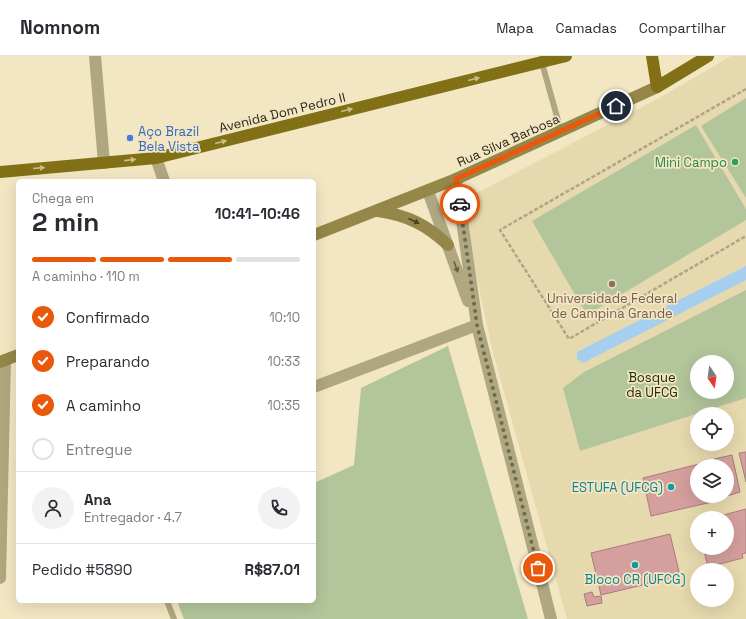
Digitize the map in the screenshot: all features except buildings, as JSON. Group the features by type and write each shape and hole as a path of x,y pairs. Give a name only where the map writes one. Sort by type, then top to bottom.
{"main road":[{"name":"Avenida Dom Pedro II","path":"0,172 156,158 542,59 566,56"},
{"path":"652,56 657,87"},
{"name":"Rua Silva Barbosa","path":"316,234 456,179 657,87 708,56"},
{"path":"377,211 397,214 416,220 433,231 448,245"},
{"path":"3,361 16,356"}],"street":[{"path":"95,56 104,163"},
{"path":"156,158 163,179"},
{"path":"456,179 477,325"},
{"path":"428,191 477,325 551,619"},
{"path":"316,385 477,325"},
{"path":"0,578 3,361"}],"lane":[{"path":"542,59 561,131"},
{"path":"168,603 174,619"}],"path":[{"path":"746,89 500,230 569,339 746,236"}],"shaded area":[{"name":"Universidade Federal de Campina Grande","path":"731,56 746,56 746,619 567,619 492,349 465,220 467,206 475,194 661,97"}],"green space":[{"name":"Mini Campo","path":"746,98 746,198 701,126"},
{"path":"696,125 746,209 746,220 587,315 532,221"},
{"name":"Bosque da UFCG","path":"746,290 746,398 718,407 690,407 690,416 580,451 563,388 584,372"},
{"path":"448,346 528,619 184,619 178,603 316,603 316,482 354,465 361,388"}],"water":[{"path":"746,266 746,280 583,363 577,359 577,352"}],"way so far":[{"path":"460,204 477,325 493,394 538,568"}],"place":[{"name":"Aço Brazil Bela Vista","path":"130,138"},
{"name":"Mini Campo","path":"735,162"},
{"name":"Universidade Federal de Campina Grande","path":"612,284"},
{"name":"ESTUFA (UFCG)","path":"671,487"},
{"name":"Bloco CR (UFCG)","path":"635,565"}],"route":[{"path":"460,204 456,179 616,106"}]}
